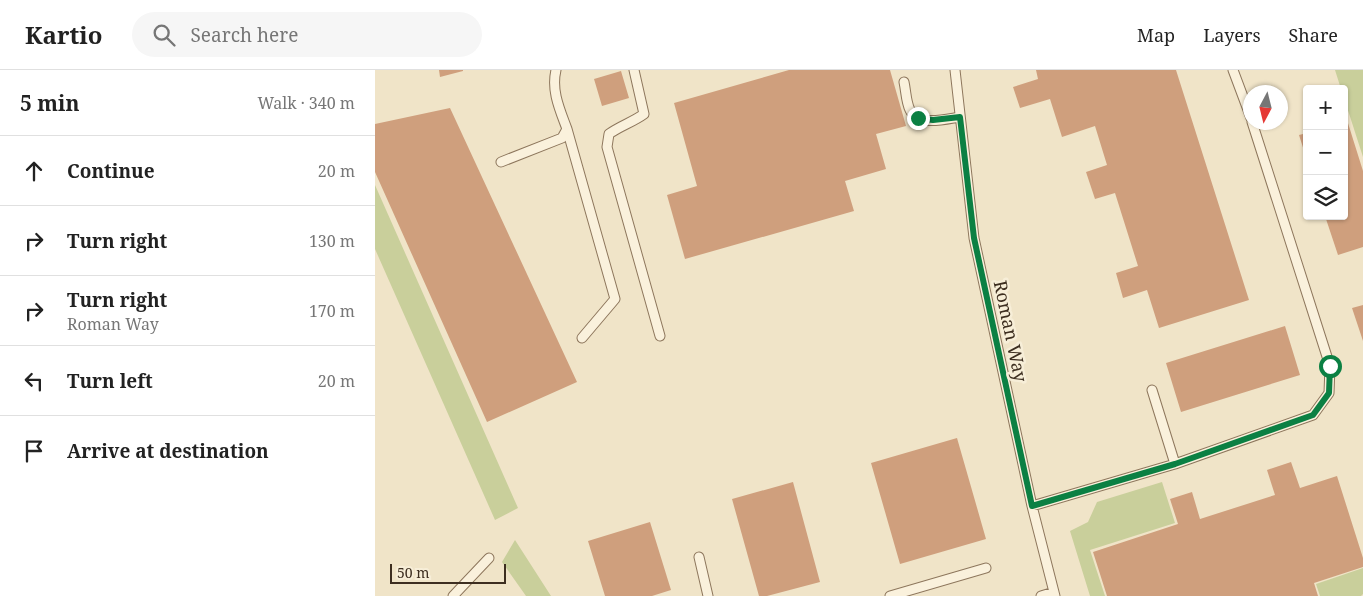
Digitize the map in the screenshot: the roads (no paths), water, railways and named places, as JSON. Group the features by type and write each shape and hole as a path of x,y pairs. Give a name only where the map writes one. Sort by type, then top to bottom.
{"lane":[{"path":"556,70 554,77 556,99 567,129 615,299 582,338"},
{"path":"634,70 644,114 635,120 621,125 609,134 607,147 659,336"},
{"name":"Roman Way","path":"955,70 974,238 1032,506 1054,594"},
{"path":"1233,70 1243,97"},
{"path":"904,82 909,108 918,118 933,120 960,117"},
{"path":"501,162 562,138 567,129"},
{"path":"1032,506 1175,464 1313,415 1329,393 1330,366 1255,130"},
{"path":"1152,390 1175,464"},
{"path":"699,557 708,596"},
{"path":"453,596 489,558"},
{"path":"890,596 986,568"},
{"path":"1041,596 1054,594"}]}
